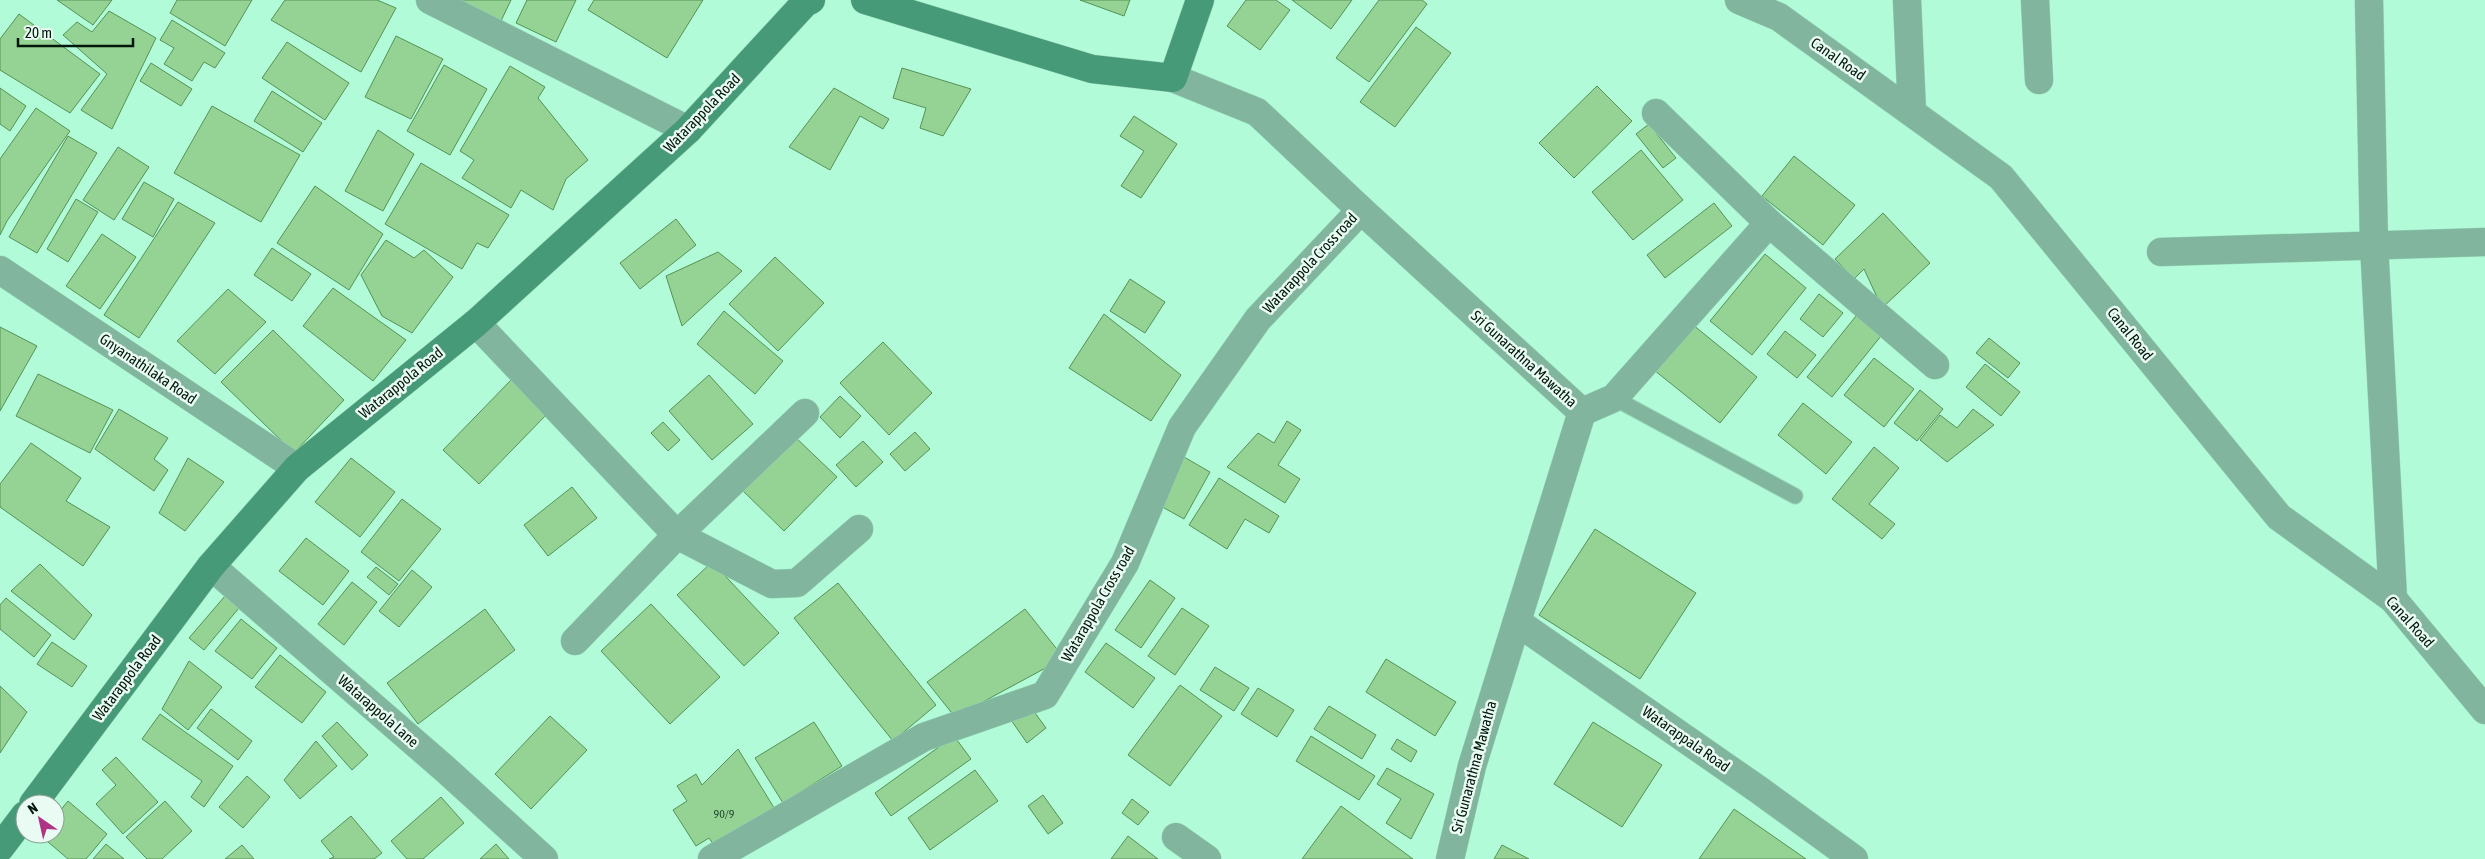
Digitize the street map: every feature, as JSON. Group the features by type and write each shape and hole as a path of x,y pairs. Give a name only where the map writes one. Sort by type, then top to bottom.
{"street":[{"path":"430,0 688,130"},
{"name":"Watarappola Road","path":"40,794 211,566 297,468 476,323 688,130 805,3 811,0"},
{"path":"865,0 1092,69 1173,78 1200,0"},
{"name":"Canal Road","path":"1739,0 1778,8 1912,112 2001,177 2279,517 2392,600 2485,710"},
{"path":"1907,0 1912,112"},
{"path":"2035,0 2039,80"},
{"path":"2369,0 2374,244 2392,600"},
{"name":"Sri Gunarathna Mawatha","path":"1173,78 1257,112 1582,412 1472,766 1450,859"},
{"path":"1656,113 1769,224 1935,365"},
{"name":"Watarappola Cross road","path":"712,859 924,737 1045,695 1125,563 1182,427 1258,319 1361,210"},
{"path":"1582,412 1614,398 1769,224"},
{"path":"2162,252 2485,242"},
{"name":"Gnyanathilaka Road","path":"0,270 297,468"},
{"path":"476,323 677,535 772,584 797,583 859,529"},
{"path":"575,641 677,535 805,413"},
{"name":"Watarappola Lane","path":"211,566 544,859"},
{"name":"Watarappala Road","path":"1517,622 1759,790 1854,859"},
{"path":"0,848 15,828"},
{"path":"1176,836 1207,859"}],"lane":[{"path":"1614,398 1795,496"}],"building":[{"path":"57,0 112,0 93,25"},
{"path":"177,0 252,0 225,46 170,13"},
{"path":"285,0 377,0 396,8 361,72 271,20"},
{"path":"452,0 511,0 500,23"},
{"path":"527,0 576,0 556,42 516,23"},
{"path":"594,0 703,0 667,58 588,10"},
{"path":"1080,0 1130,0 1124,16"},
{"path":"1246,0 1276,0 1290,10 1260,50 1227,26"},
{"path":"1292,0 1352,0 1331,29"},
{"path":"1379,0 1422,0 1427,4 1369,82 1336,58"},
{"path":"109,11 156,38 112,129 81,110 107,74 63,35 77,22 92,32"},
{"path":"19,14 100,74 70,113 0,70 0,39"},
{"path":"172,20 225,53 215,68 204,62 192,81 164,64 174,48 160,40"},
{"path":"1416,27 1451,53 1395,127 1360,102"},
{"path":"396,36 443,59 411,119 365,97"},
{"path":"287,42 349,83 325,120 262,78"},
{"path":"151,63 192,89 181,106 140,81"},
{"path":"444,65 487,89 450,155 407,131"},
{"path":"510,66 545,87 538,98 588,160 566,179 553,210 521,190 511,208 462,178 474,160 460,151"},
{"path":"902,68 971,89 943,136 920,128 926,108 893,98"},
{"path":"1597,86 1632,121 1574,178 1539,143"},
{"path":"0,88 26,106 10,131 0,124"},
{"path":"834,88 889,119 883,129 860,116 830,170 789,147"},
{"path":"272,91 322,123 303,152 254,121"},
{"path":"212,106 300,155 261,222 174,173"},
{"path":"36,108 70,131 7,221 0,235 0,159"},
{"path":"1134,116 1177,144 1141,198 1121,186 1144,151 1120,136"},
{"path":"1649,124 1676,158 1663,168 1636,134"},
{"path":"378,130 414,154 383,211 345,191"},
{"path":"68,136 97,153 37,253 9,237"},
{"path":"118,147 149,167 114,220 83,200"},
{"path":"1641,150 1683,200 1633,240 1592,192"},
{"path":"1794,156 1855,205 1823,245 1762,196"},
{"path":"421,163 509,215 488,248 477,243 462,269 385,224"},
{"path":"144,182 174,199 153,237 122,219"},
{"path":"315,186 383,234 349,290 277,243"},
{"path":"76,199 98,212 68,262 47,249"},
{"path":"178,202 215,223 139,338 104,315"},
{"path":"1714,203 1732,226 1665,278 1647,255"},
{"path":"1883,213 1930,263 1882,308 1864,269 1854,279 1835,259"},
{"path":"676,219 696,245 640,289 620,263"},
{"path":"102,234 136,257 100,309 66,286"},
{"path":"386,240 414,258 424,250 453,277 412,333 382,316 361,275"},
{"path":"272,248 311,274 292,301 254,275"},
{"path":"718,252 742,271 682,326 666,276"},
{"path":"1765,254 1806,288 1752,355 1710,321"},
{"path":"775,257 824,303 778,351 729,304"},
{"path":"1130,279 1165,302 1145,333 1110,311"},
{"path":"333,288 406,340 373,381 303,326"},
{"path":"228,289 266,322 215,374 177,341"},
{"path":"1819,294 1843,313 1823,337 1800,319"},
{"path":"724,311 783,361 755,394 697,344"},
{"path":"1104,314 1181,375 1151,421 1069,368"},
{"path":"1856,316 1881,336 1832,397 1807,377"},
{"path":"1687,320 1757,377 1720,423 1649,366"},
{"path":"0,327 37,346 0,411"},
{"path":"273,330 344,400 294,453 221,382"},
{"path":"1785,331 1816,355 1797,378 1767,354"},
{"path":"1989,338 2020,363 2008,378 1976,353"},
{"path":"883,342 932,393 889,435 840,383"},
{"path":"1874,358 1914,389 1884,427 1844,395"},
{"path":"1985,364 2020,392 2001,416 1966,387"},
{"path":"38,374 113,410 90,453 16,416"},
{"path":"709,375 753,424 712,460 669,411"},
{"path":"512,379 548,413 479,484 443,450"},
{"path":"1920,390 1943,409 1917,441 1894,423"},
{"path":"840,396 861,416 840,438 820,417"},
{"path":"1803,403 1852,442 1826,474 1778,435"},
{"path":"119,409 168,438 154,459 168,470 154,491 95,449"},
{"path":"1973,409 1994,425 1947,462 1920,440 1940,415 1957,428"},
{"path":"1287,421 1301,430 1278,465 1300,479 1285,503 1227,467 1258,433 1274,443"},
{"path":"663,422 680,440 668,451 651,433"},
{"path":"915,432 930,449 905,471 890,454"},
{"path":"793,435 837,477 784,531 740,488"},
{"path":"863,441 883,462 856,487 836,465"},
{"path":"31,443 81,478 66,501 110,527 83,566 0,507 0,484"},
{"path":"1874,447 1899,468 1869,504 1895,524 1882,539 1832,499"},
{"path":"1184,457 1210,472 1184,519 1157,504"},
{"path":"188,458 224,482 185,531 159,513"},
{"path":"351,458 395,492 360,537 315,502"},
{"path":"1219,478 1279,516 1269,533 1245,519 1227,549 1189,525"},
{"path":"572,487 597,518 548,556 524,525"},
{"path":"402,499 441,529 399,581 361,552"},
{"path":"1595,529 1696,593 1640,679 1539,615"},
{"path":"306,538 349,571 323,605 279,571"},
{"path":"712,562 779,633 744,666 677,595"},
{"path":"40,564 92,615 74,640 11,591"},
{"path":"376,567 398,584 389,595 367,577"},
{"path":"412,570 432,587 399,627 379,611"},
{"path":"1150,580 1175,598 1141,648 1115,630"},
{"path":"352,582 377,602 344,645 318,624"},
{"path":"838,583 936,705 893,741 794,618"},
{"path":"225,596 239,608 204,650 189,638"},
{"path":"6,598 51,635 34,657 0,629 0,605"},
{"path":"651,604 720,677 670,724 601,651"},
{"path":"1182,608 1209,626 1175,675 1148,656"},
{"path":"485,609 515,650 418,724 387,683"},
{"path":"1025,609 1064,658 955,717 927,682"},
{"path":"241,619 277,648 252,679 215,651"},
{"path":"52,642 87,666 72,687 37,664"},
{"path":"1106,643 1155,678 1133,708 1085,672"},
{"path":"280,655 326,692 302,723 255,687"},
{"path":"1386,659 1456,702 1435,736 1366,692"},
{"path":"189,661 222,687 188,730 162,709"},
{"path":"1215,667 1249,688 1234,711 1200,690"},
{"path":"1180,685 1222,716 1170,786 1128,755"},
{"path":"0,686 27,712 0,753"},
{"path":"1258,688 1294,710 1277,737 1241,714"},
{"path":"1030,706 1046,728 1027,743 1011,720"},
{"path":"1329,706 1376,735 1362,759 1314,729"},
{"path":"211,709 252,741 238,760 197,728"},
{"path":"160,714 233,766 204,807 191,797 202,781 142,739"},
{"path":"550,716 587,750 531,809 495,774"},
{"path":"337,722 368,755 352,770 322,736"},
{"path":"814,722 842,766 783,803 755,758"},
{"path":"1593,722 1662,765 1622,827 1554,784"},
{"path":"954,736 971,759 891,816 875,793"},
{"path":"1311,736 1375,776 1359,800 1296,761"},
{"path":"1397,739 1417,751 1411,762 1391,749"},
{"path":"316,741 337,766 300,799 284,780"},
{"path":"738,749 776,811 716,848 709,838 696,846 673,810 687,801 677,786 696,774 702,785"},
{"path":"116,757 158,802 123,834 96,804 116,785 102,770"},
{"path":"1387,768 1434,794 1411,839 1386,823 1401,799 1377,784"},
{"path":"975,770 998,801 930,850 908,818"},
{"path":"247,776 270,797 243,828 219,807"},
{"path":"1043,795 1063,823 1048,834 1028,806"},
{"path":"441,797 464,823 423,859 407,859 391,841"},
{"path":"1132,799 1149,812 1138,825 1122,813"},
{"path":"68,801 107,834 86,859 68,859 50,844 65,844 65,805"},
{"path":"165,801 192,831 162,859 147,859 126,837"},
{"path":"1341,806 1413,859 1302,859"},
{"path":"1734,809 1806,859 1699,859"},
{"path":"351,816 382,853 374,859 329,859 334,857 321,841"},
{"path":"1128,836 1158,859 1111,859"},
{"path":"106,844 124,859 93,859"},
{"path":"496,844 509,859 480,859"},
{"path":"242,845 254,859 225,859"},
{"path":"1502,845 1529,859 1494,859"}]}
